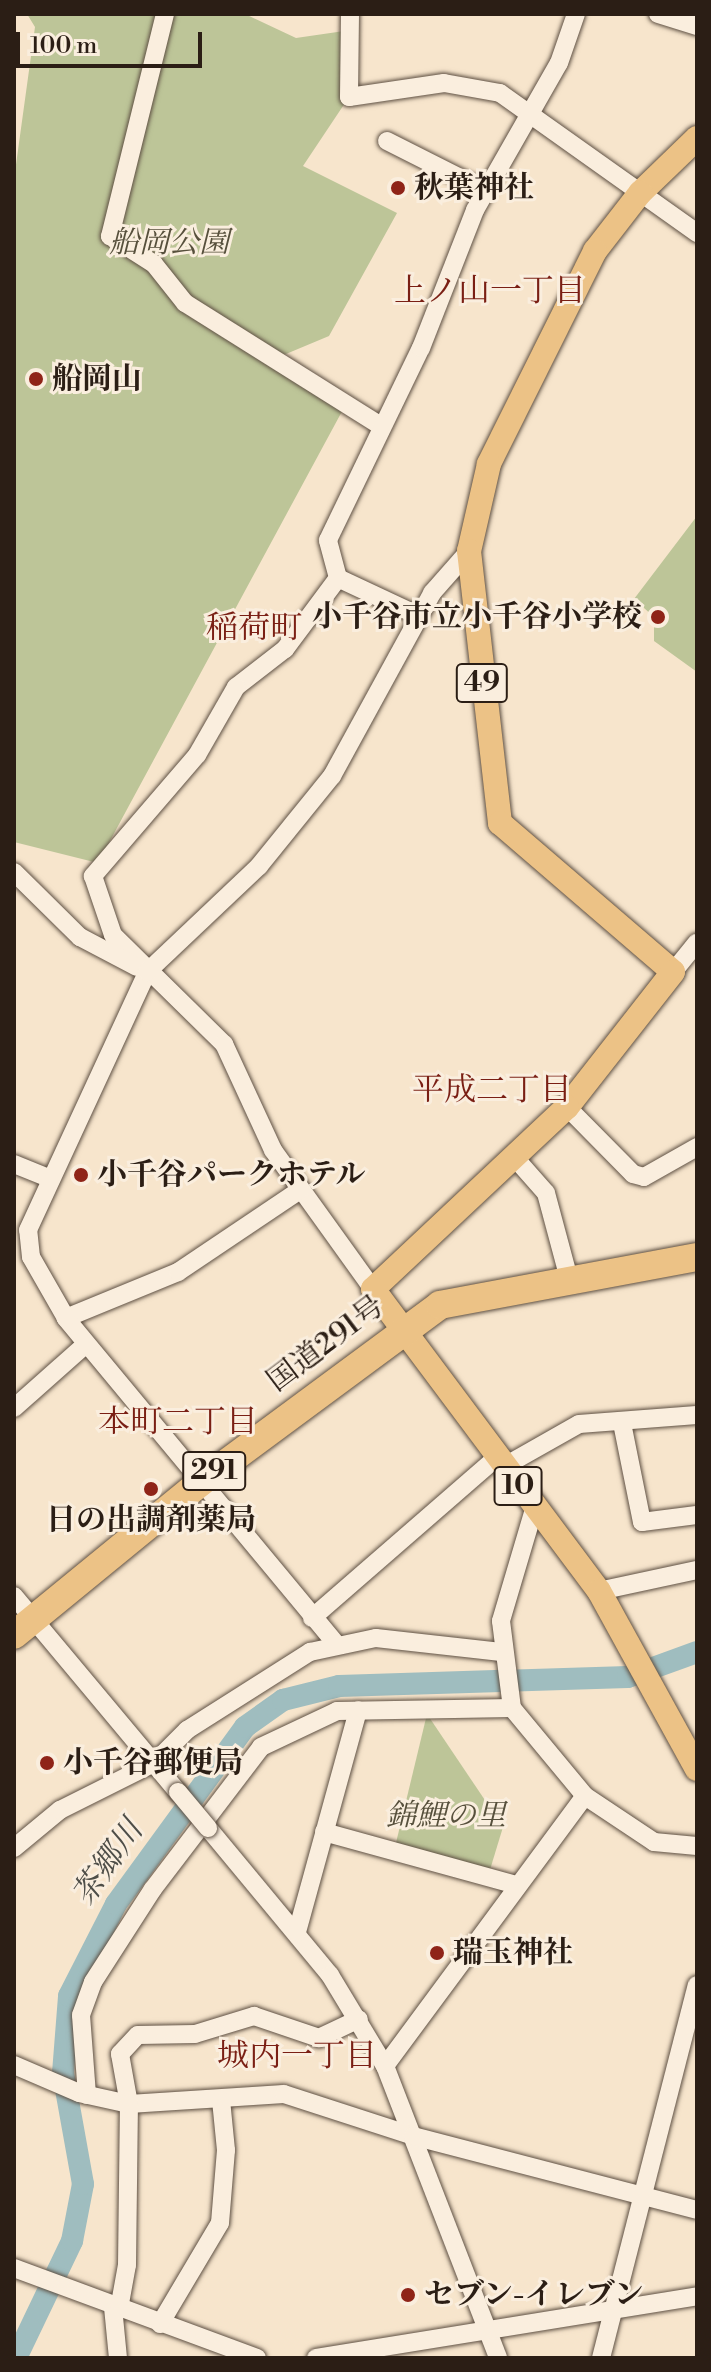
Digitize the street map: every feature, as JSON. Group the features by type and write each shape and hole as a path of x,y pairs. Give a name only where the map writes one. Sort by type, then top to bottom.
{"highway":[{"name":"国道291号","path":"24,1627 201,1482 400,1330 456,1299 697,1257"}],"main road":[{"name":"49","path":"673,972 500,823 469,551 489,464 595,251 640,193 697,138"},
{"path":"400,1330 373,1289 516,1159 567,1107 673,972"},
{"name":"10","path":"400,1330 599,1591 632,1645 697,1769"}],"street":[{"path":"165,14 110,236 154,264 185,303 381,426"},
{"path":"350,14 349,97 444,83 500,93 697,233"},
{"path":"338,578 328,540 486,191 532,114 576,14"},
{"path":"658,14 697,26"},
{"path":"387,141 486,191"},
{"path":"337,1645 66,1318 31,1257 31,1212 147,972 259,866 332,776 419,616 469,551"},
{"path":"338,578 419,616"},
{"path":"338,578 285,649 236,687 197,755 98,863 93,876 113,935 147,972 224,1044 273,1150 373,1289"},
{"path":"14,872 80,937 147,972"},
{"path":"673,972 697,942"},
{"path":"567,1107 633,1174 644,1177 697,1147"},
{"path":"516,1159 546,1193 569,1279"},
{"path":"14,1164 47,1177"},
{"path":"66,1318 178,1272 300,1190"},
{"path":"14,1408 86,1344"},
{"path":"312,1618 499,1463 579,1424 697,1415"},
{"path":"622,1423 642,1522 697,1515"},
{"path":"535,1506 506,1595 501,1652 512,1705 585,1796 654,1842 697,1846"},
{"path":"599,1591 697,1570"},
{"path":"14,1596 24,1627 154,1763 297,1932 359,2019 385,2066 498,2358"},
{"path":"14,1848 60,1810 154,1763 215,1711 310,1652 337,1645 419,1639 501,1652"},
{"path":"83,2094 80,2039 85,1999 153,1889 261,1747 320,1713 512,1705"},
{"path":"297,1932 358,1710"},
{"path":"385,2066 585,1796"},
{"path":"324,1832 517,1885"},
{"path":"601,2358 697,1985"},
{"path":"118,2358 116,2308 127,2265 129,2104 120,2054 138,2035 195,2034 254,2016 332,2037 359,2019"},
{"path":"14,2065 83,2094 129,2104 284,2094 413,2136 697,2210"},
{"path":"160,2324 220,2223 221,2100"},
{"path":"17,2269 257,2358"},
{"path":"316,2358 697,2296"}],"green space":[{"name":"船岡公園","path":"27,14 245,14 296,38 351,30 349,97 303,166 397,213 329,336 274,359 346,404 98,863 14,842 14,179 35,27"},
{"path":"697,516 697,672 654,641 654,617 634,599"},
{"name":"錦鯉の里","path":"427,1714 503,1827 489,1873 395,1847"}],"waterway":[{"name":"茶郷川","path":"16,2358 72,2241 83,2184 63,2073 69,1996 116,1904 245,1727 283,1700 339,1686 628,1677 697,1652"}],"place":[{"name":"秋葉神社","path":"398,188"},
{"name":"船岡山","path":"36,379"},
{"name":"小千谷市立小千谷小学校","path":"658,617"},
{"name":"小千谷パークホテル","path":"81,1175"},
{"name":"日の出調剤薬局","path":"151,1489"},
{"name":"小千谷郵便局","path":"47,1763"},
{"name":"瑞玉神社","path":"437,1953"},
{"name":"セブン-イレブン","path":"408,2295"}],"district":[{"name":"上ノ山一丁目","path":"490,291"},
{"name":"稲荷町","path":"254,628"},
{"name":"平成二丁目","path":"492,1090"},
{"name":"本町二丁目","path":"178,1422"},
{"name":"城内一丁目","path":"297,2056"}]}
